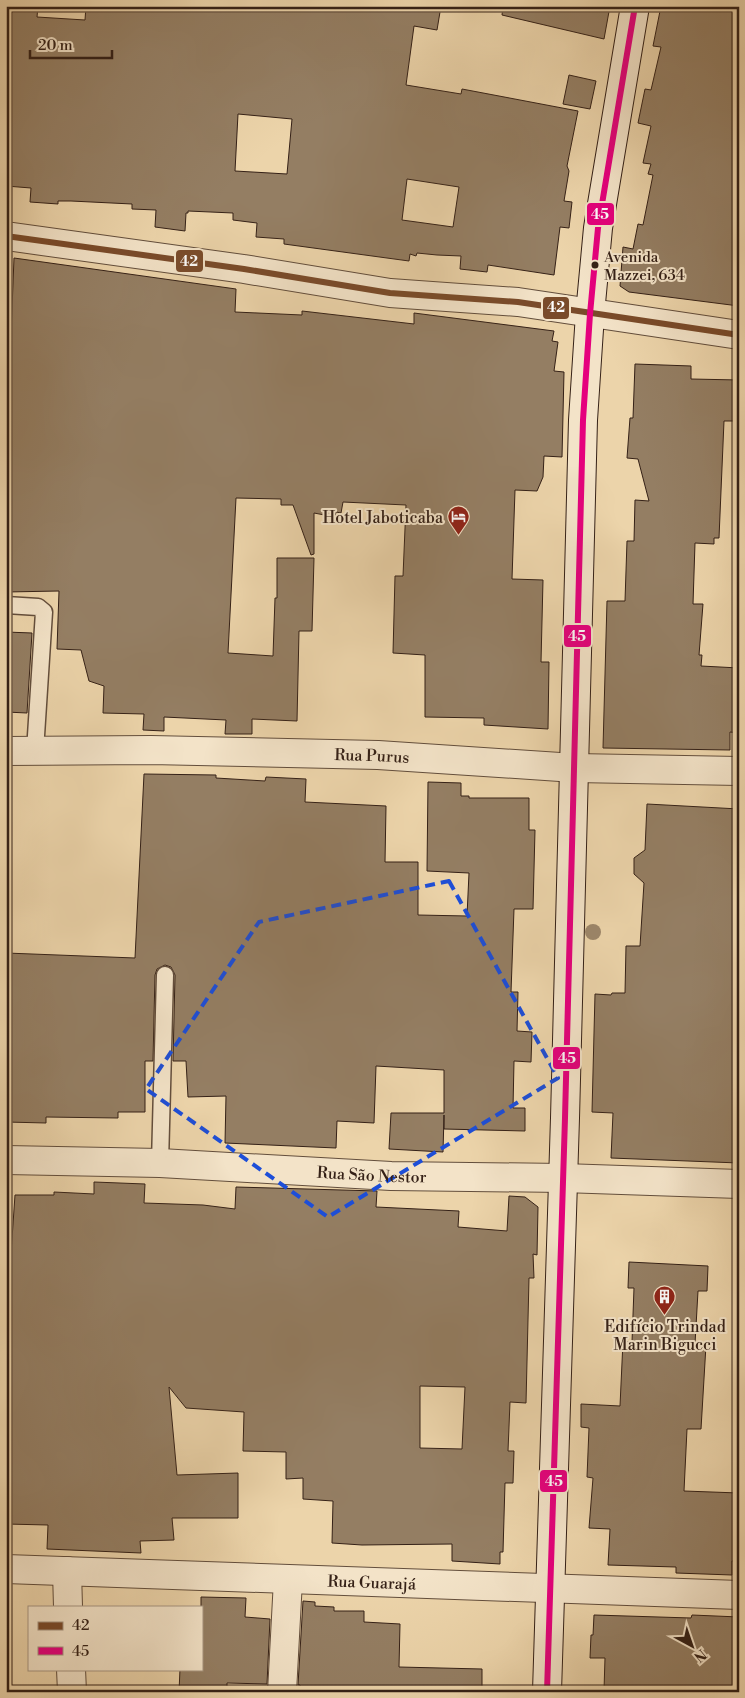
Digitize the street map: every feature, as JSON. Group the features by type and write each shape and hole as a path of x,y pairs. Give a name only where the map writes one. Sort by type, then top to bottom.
{"street":[{"path":"547,1692 584,420 590,314 602,200 635,6"},
{"path":"6,236 390,293 518,302 739,335"},
{"name":"Rua Purus","path":"6,751 160,750 378,755 575,768 739,771"},
{"name":"Rua São Nestor","path":"6,1160 160,1163 391,1176 563,1178 739,1184"},
{"name":"Rua Guarajá","path":"6,1568 288,1580 739,1595"},
{"path":"67,1571 68,1606"},
{"path":"282,1692 288,1580"},
{"path":"71,1670 72,1692"}],"lane":[{"path":"6,605 38,607 44,612 34,751"},
{"path":"160,1163 165,975"}],"highlighted area":[{"path":"449,881 558,1078 328,1217 146,1089 259,922"}],"building":[{"path":"6,6 38,6 37,17 85,20 86,6 441,6 437,30 414,26 406,85 461,94 462,89 578,111 567,166 569,171 564,201 572,202 569,228 560,227 554,275 488,265 487,272 460,269 461,256 417,253 416,256 410,254 409,261 284,244 284,239 256,237 257,223 233,220 233,213 188,211 186,213 185,231 155,227 156,210 132,209 132,204 71,201 58,201 58,204 30,202 31,188 6,186","holes":["238,114 292,119 287,174 235,171","407,179 459,187 453,227 402,220"]},
{"path":"503,6 610,6 604,39 502,15"},
{"path":"661,6 739,6 739,306 629,292 620,286 623,247 633,249 638,224 643,225 653,175 648,174 651,164 643,163 651,126 638,123 645,89 651,90 661,47 653,46"},
{"path":"569,75 596,81 590,109 563,104"},
{"path":"14,258 236,289 235,312 302,315 302,311 414,324 414,313 554,331 552,341 558,342 554,371 564,372 562,457 544,456 543,477 537,491 515,490 512,579 543,580 541,662 549,662 548,729 484,725 484,718 425,717 425,655 393,653 395,576 403,576 406,505 343,502 341,513 336,512 335,517 314,513 314,554 311,555 293,505 281,505 281,499 236,498 228,653 273,656 275,598 277,598 277,558 314,558 312,631 299,631 297,721 252,719 252,734 225,734 226,720 164,717 164,731 143,730 144,714 103,713 104,686 89,681 81,650 57,649 59,591 6,592 6,384 9,384"},
{"path":"635,364 691,366 691,379 739,380 739,421 724,421 719,538 714,538 714,544 695,543 693,604 703,604 699,655 702,655 701,666 739,668 739,733 730,732 730,750 603,748 607,601 625,601 627,541 634,541 635,500 649,501 638,459 627,458 630,418 633,418"},
{"path":"6,632 32,633 27,713 6,712"},
{"path":"144,774 216,775 216,778 265,781 266,777 306,779 305,802 386,806 385,862 418,862 418,915 467,916 469,873 427,871 428,782 461,783 461,796 469,796 469,798 529,798 529,830 535,830 533,909 514,909 511,992 518,992 517,1031 532,1032 531,1062 514,1061 513,1108 525,1108 525,1131 444,1129 444,1115 443,1152 389,1149 391,1113 444,1113 444,1070 376,1066 374,1123 337,1121 336,1148 225,1143 226,1096 188,1097 186,1061 173,1061 175,975 171,967 165,965 157,969 155,975 153,1061 145,1061 145,1112 118,1112 118,1118 46,1117 46,1123 6,1122 6,953 135,958"},
{"path":"647,804 739,809 739,902 737,902 735,945 739,945 739,1163 611,1158 613,1113 592,1112 595,994 611,995 612,993 625,993 626,946 640,946 644,883 634,874 634,858 645,850"},
{"path":"94,1182 145,1184 144,1203 203,1205 235,1209 236,1187 377,1191 376,1207 459,1211 458,1227 507,1231 509,1196 525,1197 538,1207 537,1255 533,1254 534,1278 529,1278 526,1403 510,1402 508,1451 514,1451 513,1483 505,1483 503,1552 500,1552 500,1564 452,1561 452,1544 362,1545 332,1543 333,1501 303,1499 303,1478 286,1479 286,1452 243,1451 244,1412 186,1408 169,1387 177,1475 238,1473 238,1518 172,1518 174,1540 140,1541 141,1553 47,1549 48,1525 6,1524 6,1253 11,1253 15,1195 54,1195 54,1192 94,1194","holes":["420,1386 465,1387 462,1449 420,1448"]},
{"path":"629,1262 708,1266 707,1291 698,1291 695,1344 706,1345 701,1429 687,1429 684,1491 739,1493 739,1561 732,1561 732,1575 676,1573 676,1567 608,1565 610,1529 589,1528 593,1478 587,1477 589,1428 581,1427 581,1404 620,1406 623,1341 632,1342 634,1288 628,1288"},
{"path":"201,1597 246,1598 245,1617 270,1619 267,1684 227,1683 227,1692 179,1692 180,1670 202,1670"},
{"path":"303,1601 315,1602 315,1606 334,1607 334,1611 364,1611 364,1622 400,1624 399,1667 482,1669 482,1692 300,1692 300,1685 298,1685"},
{"path":"594,1615 691,1618 692,1615 739,1617 739,1658 737,1658 736,1692 604,1690 605,1658 590,1658"}],"transit line":[{"name":"45","path":"547,1692 565,1118 583,420 598,228 635,6"},
{"name":"42","path":"6,236 244,269 390,293 518,302 739,335"}],"place":[{"name":"Avenida Mazzei, 634","path":"595,265"},
{"name":"Hotel Jaboticaba","path":"459,536"},
{"name":"Edifício Trindad Marin Bigucci","path":"665,1316"}]}
